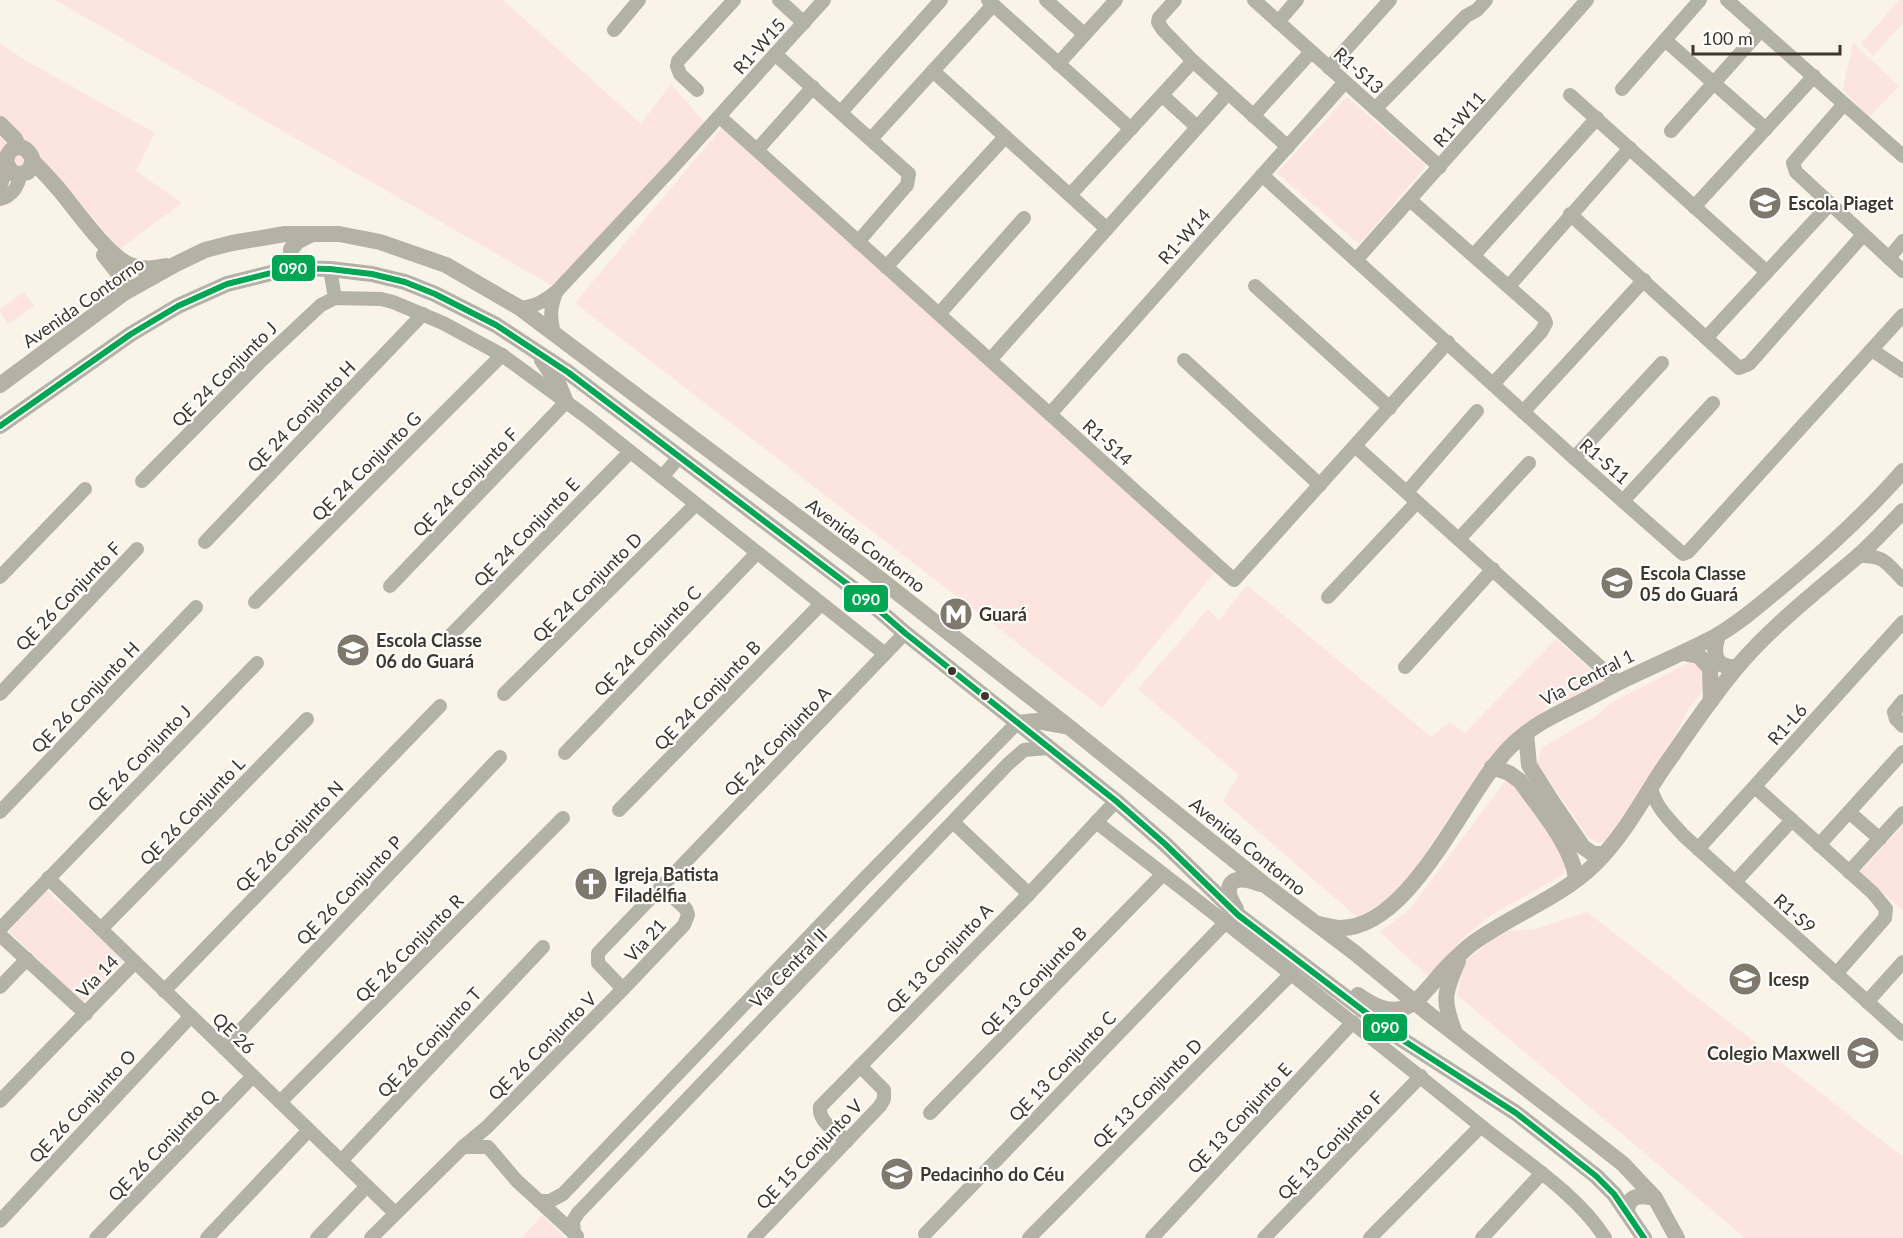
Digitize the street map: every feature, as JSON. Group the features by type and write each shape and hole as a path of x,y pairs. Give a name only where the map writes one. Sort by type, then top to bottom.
{"main road":[{"path":"0,124 15,139 19,163 41,179 56,195 123,279 127,289 124,293"},
{"path":"0,132 19,163 121,260 130,265 153,269 176,264"},
{"path":"291,268 292,246 314,233"},
{"name":"Avenida Contorno","path":"0,385 124,293 205,250 285,234 339,234 380,242 446,266 520,308 871,572 1269,888 1623,1164 1655,1198 1677,1238"},
{"path":"0,426 131,334 178,306 227,284 291,268 330,269 372,274 405,282 435,294 496,325 569,373 859,593 905,633 1116,801 1165,844 1232,919 1293,966 1398,1037 1490,1095 1539,1130 1596,1176 1614,1194 1644,1238"},
{"path":"537,352 559,385 566,402"},
{"name":"Via Central 1","path":"1314,923 1340,928 1350,927 1369,921 1394,905 1419,878 1492,767 1509,747 1547,719 1718,635 1750,613 1813,560 1883,494 1903,471"},
{"path":"752,511 765,506 764,492"},
{"path":"1293,966 1314,964 1375,1005 1400,1009 1415,1002 1462,952 1497,926 1576,879 1593,866 1637,811 1651,787 1737,667 1832,576 1858,556 1903,511"},
{"path":"830,572 842,574 847,571 850,566 847,554"},
{"path":"859,593 861,577 871,572"},
{"path":"1718,635 1715,646 1716,657 1721,664 1737,667"},
{"path":"1683,653 1699,656 1710,668 1711,701"},
{"path":"1017,723 1037,721 1069,727"},
{"path":"1526,733 1529,765 1553,803 1583,847 1593,854 1604,854"},
{"path":"1492,767 1509,773 1520,781 1567,850 1575,868 1576,879"},
{"path":"1232,919 1228,889 1235,881 1250,880 1269,888"},
{"path":"1456,1034 1447,1012 1445,999 1462,952"},
{"path":"1627,1212 1630,1200 1635,1196 1655,1198"}],"street":[{"path":"614,30 639,0"},
{"path":"697,90 680,74 678,61 734,0"},
{"path":"779,0 804,23"},
{"name":"R1-W15","path":"557,291 720,117 824,0"},
{"path":"840,112 941,0"},
{"path":"1046,0 1084,34"},
{"path":"1058,64 1116,0"},
{"path":"1175,0 1159,18 1158,22 1163,30 1193,61 1288,147"},
{"name":"R1-S13","path":"1254,0 1440,166"},
{"path":"1278,22 1297,0"},
{"path":"1329,68 1390,0"},
{"path":"1375,109 1466,16 1477,10 1486,0"},
{"name":"R1-W11","path":"1356,260 1587,0"},
{"path":"1622,89 1700,0"},
{"path":"1727,0 1903,156"},
{"path":"871,139 933,71 990,2 1131,129"},
{"path":"1671,131 1761,30"},
{"path":"1665,40 1766,129"},
{"path":"1252,116 1311,52"},
{"path":"775,54 908,171 910,178 907,185 858,242"},
{"path":"1070,195 1193,61"},
{"path":"933,71 1107,229"},
{"path":"1694,207 1814,76"},
{"name":"R1-W14","path":"1050,414 1345,82"},
{"path":"756,150 813,87"},
{"path":"990,360 1228,93"},
{"path":"1570,95 1767,272"},
{"path":"1163,96 1197,128"},
{"path":"1844,104 1793,164 1796,172 1829,205 1903,271"},
{"name":"R1-S14","path":"720,117 1233,580 1448,342"},
{"path":"1474,255 1597,118"},
{"path":"886,267 1005,136"},
{"path":"1509,286 1630,148"},
{"path":"0,187 19,163"},
{"path":"0,199 4,199 16,189 19,163"},
{"name":"R1-S11","path":"1262,175 1683,554 1688,552 1903,315"},
{"path":"1410,200 1509,286 1541,315 1546,323 1541,332 1493,384"},
{"path":"1706,338 1829,205"},
{"path":"1570,214 1739,368 1746,366 1863,235"},
{"path":"939,314 1024,218"},
{"path":"1889,258 1903,241"},
{"path":"330,269 335,298 381,299 423,314 502,355 566,402 885,654"},
{"path":"1523,412 1644,280"},
{"path":"1255,286 1390,408"},
{"path":"520,308 535,306 547,300 557,291"},
{"path":"554,333 550,319 551,305 557,291"},
{"name":"QE 24 Conjunto J","path":"142,481 321,305 335,298"},
{"name":"QE 24 Conjunto H","path":"205,542 423,314"},
{"path":"1872,350 1903,370"},
{"name":"QE 24 Conjunto G","path":"255,602 502,355"},
{"path":"1184,360 1320,485"},
{"path":"1574,458 1662,363"},
{"name":"QE 24 Conjunto F","path":"390,586 566,402"},
{"path":"1623,501 1713,403"},
{"path":"1328,597 1412,497 1477,411"},
{"path":"1355,446 1618,683"},
{"name":"QE 24 Conjunto E","path":"448,638 630,452"},
{"path":"662,477 680,456"},
{"path":"1459,539 1529,463"},
{"path":"0,577 84,489"},
{"name":"QE 24 Conjunto D","path":"504,694 695,505"},
{"path":"1879,536 1886,562 1903,580"},
{"name":"QE 26 Conjunto F","path":"0,694 137,549"},
{"name":"QE 24 Conjunto C","path":"565,753 756,554"},
{"path":"1858,556 1872,556 1886,562"},
{"path":"1405,667 1493,569"},
{"name":"QE 24 Conjunto B","path":"619,810 821,604"},
{"name":"QE 26 Conjunto H","path":"0,812 196,606"},
{"name":"R1-L6","path":"1698,849 1903,622"},
{"name":"QE 24 Conjunto A","path":"623,989 598,963 598,953 905,633"},
{"name":"QE 26 Conjunto J","path":"0,929 256,663"},
{"path":"1903,701 1894,712 1896,719 1903,726"},
{"name":"QE 26 Conjunto N","path":"164,991 440,706"},
{"name":"QE 26 Conjunto L","path":"101,929 308,719"},
{"name":"Via Central II","path":"539,1201 550,1201 563,1194 863,880 1017,723"},
{"name":"Via Central II","path":"576,1236 573,1221 578,1213 619,1168 1019,753 1029,749 1048,748"},
{"path":"1819,845 1903,752"},
{"name":"QE 26 Conjunto P","path":"224,1048 501,757"},
{"path":"958,783 974,800"},
{"name":"R1-S9","path":"1651,787 1653,797 1666,816 1698,849 1903,1034"},
{"path":"1755,787 1881,901 1887,913 1836,974"},
{"name":"QE 13 Conjunto A","path":"847,1141 822,1119 819,1112 820,1107 1029,894 1116,801"},
{"path":"1637,811 1656,812 1666,816"},
{"path":"1849,812 1880,839"},
{"path":"1849,872 1903,813"},
{"name":"QE 26 Conjunto R","path":"280,1102 563,818"},
{"path":"1736,882 1792,820"},
{"path":"953,822 1029,894"},
{"path":"1095,822 1163,874 1232,919"},
{"name":"QE 13 Conjunto B","path":"930,1113 1163,874"},
{"name":"QE 26","path":"48,878 395,1213"},
{"path":"863,880 881,897"},
{"name":"Via 21","path":"623,989 688,915 686,909 662,886"},
{"name":"QE 13 Conjunto C","path":"925,1234 1232,919"},
{"path":"0,935 86,1014"},
{"name":"QE 26 Conjunto T","path":"341,1161 543,947"},
{"path":"0,987 27,959"},
{"name":"Via 14","path":"0,1101 135,962"},
{"path":"1867,1002 1903,962"},
{"path":"1293,966 1353,1022 1542,1173 1591,1218 1603,1237"},
{"name":"QE 13 Conjunto D","path":"1029,1238 1293,966"},
{"name":"QE 26 Conjunto V","path":"463,1147 487,1127 623,989"},
{"name":"QE 26 Conjunto O","path":"0,1221 190,1016"},
{"name":"QE 13 Conjunto E","path":"1152,1238 1353,1022"},
{"name":"QE 15 Conjunto V","path":"754,1238 880,1106 884,1095 881,1086 860,1066"},
{"name":"QE 26 Conjunto Q","path":"96,1238 253,1076"},
{"name":"QE 13 Conjunto F","path":"1264,1238 1421,1076"},
{"path":"1370,1238 1481,1126"},
{"name":"QE 26 Conjunto V","path":"487,1127 488,1147"},
{"path":"207,1238 309,1130"},
{"path":"371,1238 463,1147 488,1147"},
{"name":"Via Central II","path":"488,1147 517,1181 576,1236"},
{"path":"603,1153 619,1168"},
{"path":"1482,1238 1542,1173"},
{"path":"317,1238 367,1186"}],"shaded area":[{"path":"55,0 503,0 641,124 671,84 705,123 556,288"},
{"path":"1899,0 1903,0 1903,23 1873,56 1861,44"},
{"path":"0,43 23,59 155,133 136,171 182,203 120,249 48,165 0,200"},
{"path":"1853,43 1899,86 1869,117 1843,90"},
{"path":"1347,97 1426,166 1359,244 1277,173"},
{"path":"724,125 1216,571 1102,708 575,303"},
{"path":"24,292 34,306 8,324 0,309"},
{"path":"1247,585 1431,737 1450,722 1465,733 1556,639 1607,684 1546,708 1474,779 1400,892 1357,917 1223,801 1239,775 1138,689 1208,609 1219,620"},
{"path":"1692,661 1701,664 1705,688 1688,709 1675,736 1609,837 1600,843 1589,838 1537,763 1542,748 1596,716 1611,703"},
{"path":"1506,780 1514,784 1566,859 1564,874 1490,916 1463,938 1428,976 1380,932 1410,909"},
{"path":"1903,825 1903,911 1860,872"},
{"path":"47,891 124,960 83,1003 9,931"},
{"path":"1587,912 1903,1157 1903,1238 1745,1238 1457,995 1465,962 1501,932 1536,929"},
{"path":"542,1215 565,1238 522,1238"}],"transit line":[{"name":"090","path":"0,426 131,334 178,306 227,284 291,268 330,269 372,274 405,282 435,294 496,325 569,373 859,593 905,633 1116,801 1165,844 1238,915 1398,1037 1516,1113 1596,1176 1614,1194 1644,1238"}],"place":[{"name":"Escola Piaget","path":"1765,203"},
{"name":"Escola Classe 05 do Guará","path":"1617,583"},
{"name":"Guará","path":"956,614"},
{"name":"Escola Classe 06 do Guará","path":"353,650"},
{"name":"Igreja Batista Filadélfia","path":"591,884"},
{"name":"Icesp","path":"1745,979"},
{"name":"Colegio Maxwell","path":"1863,1053"},
{"name":"Pedacinho do Céu","path":"897,1174"}]}
